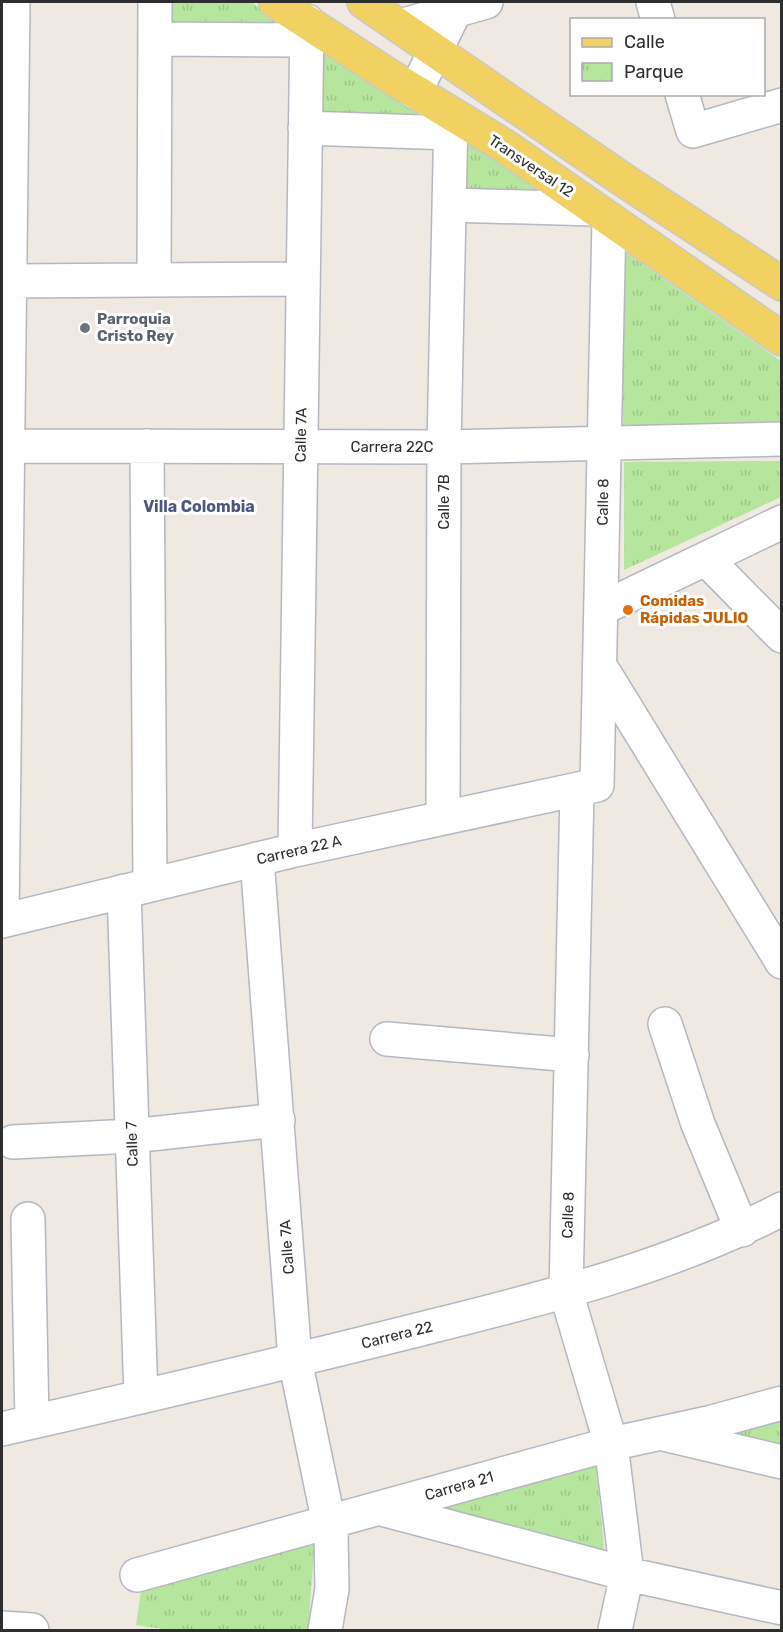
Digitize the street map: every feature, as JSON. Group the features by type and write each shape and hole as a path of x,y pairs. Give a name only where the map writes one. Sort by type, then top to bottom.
{"main road":[{"name":"Transversal 12","path":"276,2 307,31 415,92 451,124 506,147 782,339"},
{"path":"364,2 782,284"}],"street":[{"path":"2,921 5,446 9,281 6,132 13,2"},
{"path":"154,279 155,2"},
{"path":"400,26 453,6 486,2"},
{"path":"653,2 657,18"},
{"path":"415,92 453,6"},
{"path":"155,39 307,31"},
{"name":"Calle 7A","path":"295,850 307,31"},
{"path":"683,96 693,131 782,105"},
{"path":"305,128 451,124"},
{"name":"Calle 7B","path":"443,818 444,447 451,124"},
{"path":"450,205 602,214"},
{"name":"Calle 8","path":"602,214 605,444 600,666 587,788 572,1055 566,1292 610,1444 627,1574 615,1630"},
{"path":"9,281 303,279"},
{"name":"Carrera 22C","path":"5,446 444,447 782,439"},
{"name":"Calle 7","path":"141,1397 132,1136 147,446"},
{"path":"601,609 782,522"},
{"path":"706,559 782,636"},
{"path":"600,666 782,962"},
{"name":"Carrera 22 A","path":"2,921 295,850 587,788"},
{"name":"Calle 7A","path":"257,859 295,1360 329,1521 333,1568 325,1630"},
{"path":"665,1024 698,1124 742,1230"},
{"path":"387,1039 572,1055"},
{"path":"13,1142 132,1136 278,1120"},
{"name":"Carrera 22","path":"17,1425 295,1360 566,1292 680,1256 742,1230 782,1209"},
{"path":"17,1425 28,1219"},
{"name":"Carrera 21","path":"137,1575 610,1444 661,1434 782,1403"},
{"path":"661,1434 782,1462"},
{"path":"381,1508 627,1574 782,1608"},
{"path":"2,1628 32,1630"}],"green space":[{"path":"165,2 251,2 296,31 165,28"},
{"path":"322,49 434,119 320,115"},
{"path":"462,133 555,196 461,196"},
{"path":"621,249 781,361 781,423 623,428"},
{"path":"781,461 781,497 624,570 624,462"},
{"path":"781,1415 781,1449 706,1434"},
{"path":"595,1457 605,1557 415,1507"},
{"path":"315,1540 308,1630 170,1630 136,1625 142,1585"}],"place":[{"name":"Parroquia Cristo Rey","path":"85,328"},
{"name":"Comidas Rápidas JULIO","path":"628,610"}],"district":[{"name":"Villa Colombia","path":"199,506"}]}
